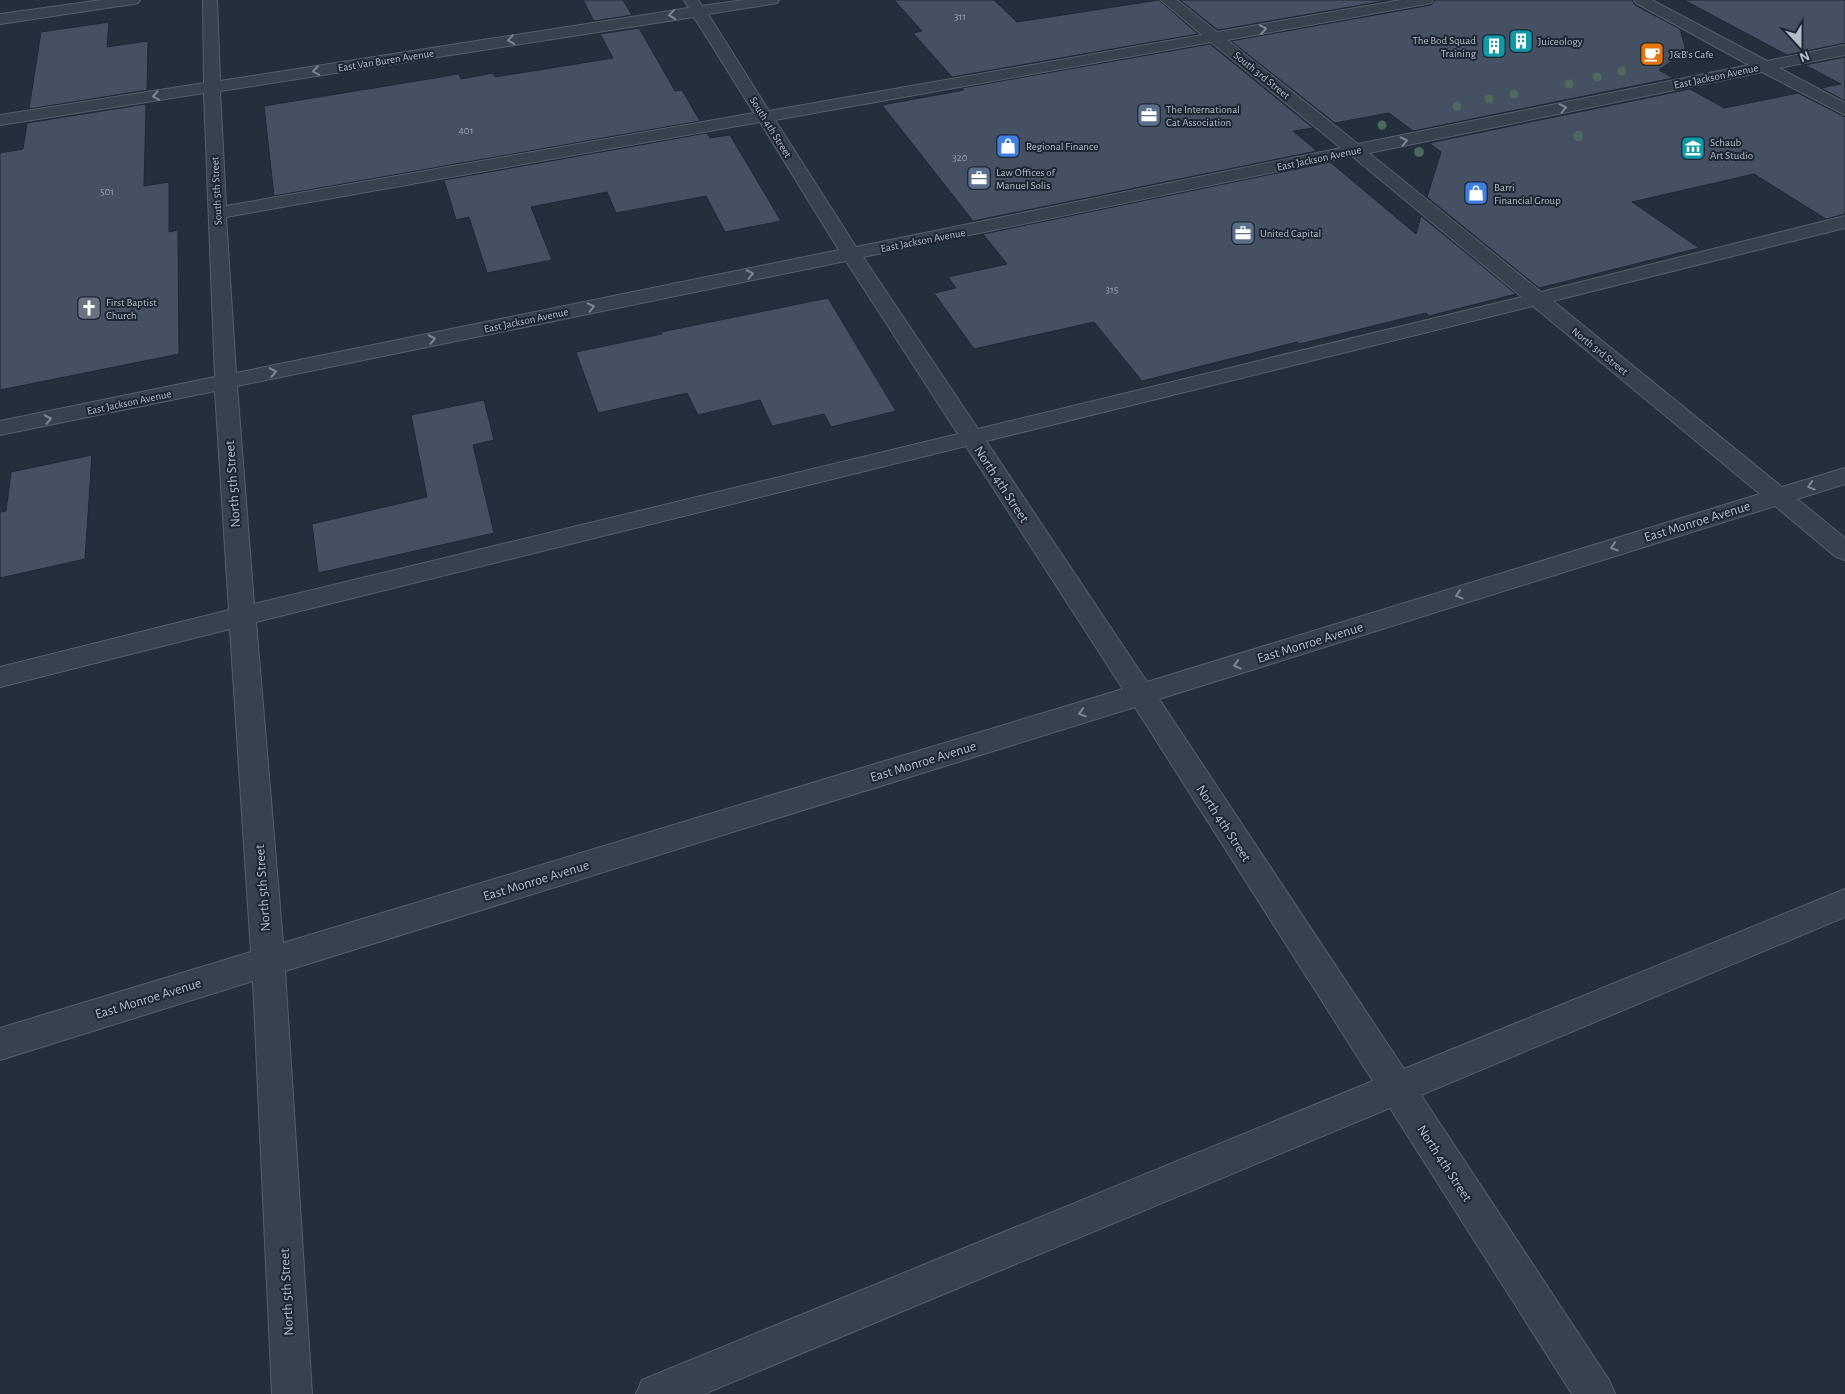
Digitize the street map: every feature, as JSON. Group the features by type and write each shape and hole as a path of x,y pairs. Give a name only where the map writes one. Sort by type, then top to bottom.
{"street":[{"path":"0,19 133,0"},
{"name":"South 5th Street","path":"210,0 211,87 225,382"},
{"name":"East Van Buren Avenue","path":"0,120 211,87 695,5 772,0"},
{"name":"South 3rd Street","path":"1168,0 1356,151"},
{"path":"217,213 1426,0"},
{"path":"1641,0 1845,110"},
{"name":"South 4th Street","path":"695,5 851,254"},
{"name":"East Jackson Avenue","path":"0,428 1845,50"},
{"name":"North 3rd Street","path":"1356,151 1845,551"},
{"path":"0,677 242,616 1538,300 1845,222"},
{"name":"North 4th Street","path":"851,254 1141,694 1595,1394"},
{"name":"North 5th Street","path":"225,382 268,961 292,1394"},
{"name":"East Monroe Avenue","path":"0,1044 1845,476"},
{"path":"656,1394 1845,903"}],"building":[{"path":"583,0 623,0 632,15 594,21"},
{"path":"894,0 994,0 1017,22 1159,0 1198,34 952,77 913,33 922,31"},
{"path":"1180,0 1390,0 1218,30"},
{"path":"1435,0 1632,0 1635,5 1680,29 1686,51 1659,70 1673,78 1413,131 1389,113 1335,123 1231,41 1431,5"},
{"path":"1684,0 1845,0 1845,43 1787,55"},
{"path":"109,22 107,47 148,41 147,90 29,109 41,32"},
{"path":"639,28 675,91 682,90 700,121 274,196 264,106 459,74 461,79 493,73 495,77 613,58 600,34"},
{"path":"1210,44 1313,128 1293,131 1317,151 973,221 882,105 964,90 962,88"},
{"path":"1845,57 1845,101 1821,88 1841,84 1805,65"},
{"path":"1690,89 1724,108 1798,93 1845,117 1845,214 1826,219 1754,174 1632,202 1699,248 1539,288 1427,197 1441,152 1429,143"},
{"path":"146,104 144,186 169,182 169,232 178,230 179,354 0,390 0,153 23,149 27,123"},
{"path":"707,133 710,138 730,135 781,221 725,232 706,196 616,213 607,192 531,207 552,260 487,273 469,217 456,220 444,180"},
{"path":"1330,162 1416,234 1421,216 1516,294 1429,316 1426,313 1299,344 1297,342 1142,381 1094,322 974,349 934,293 956,288 948,277 1007,264 983,234"},
{"path":"828,298 896,411 831,427 824,414 772,426 760,400 698,415 687,393 598,413 576,352 662,334 661,332"},
{"path":"484,400 494,440 473,445 494,533 318,573 312,524 427,497 411,415"},
{"path":"92,455 85,559 0,578 0,512 6,511 11,472"}],"place":[{"name":"Juiceology","path":"1521,41"},
{"name":"The Bod Squad Training","path":"1494,46"},
{"name":"J&B's Cafe","path":"1652,54"},
{"name":"The International Cat Association","path":"1149,115"},
{"name":"Regional Finance","path":"1008,146"},
{"name":"Schaub Art Studio","path":"1693,148"},
{"name":"Law Offices of Manuel Solis","path":"979,178"},
{"name":"Barri Financial Group","path":"1476,193"},
{"name":"United Capital","path":"1243,233"},
{"name":"First Baptist Church","path":"89,308"}]}
